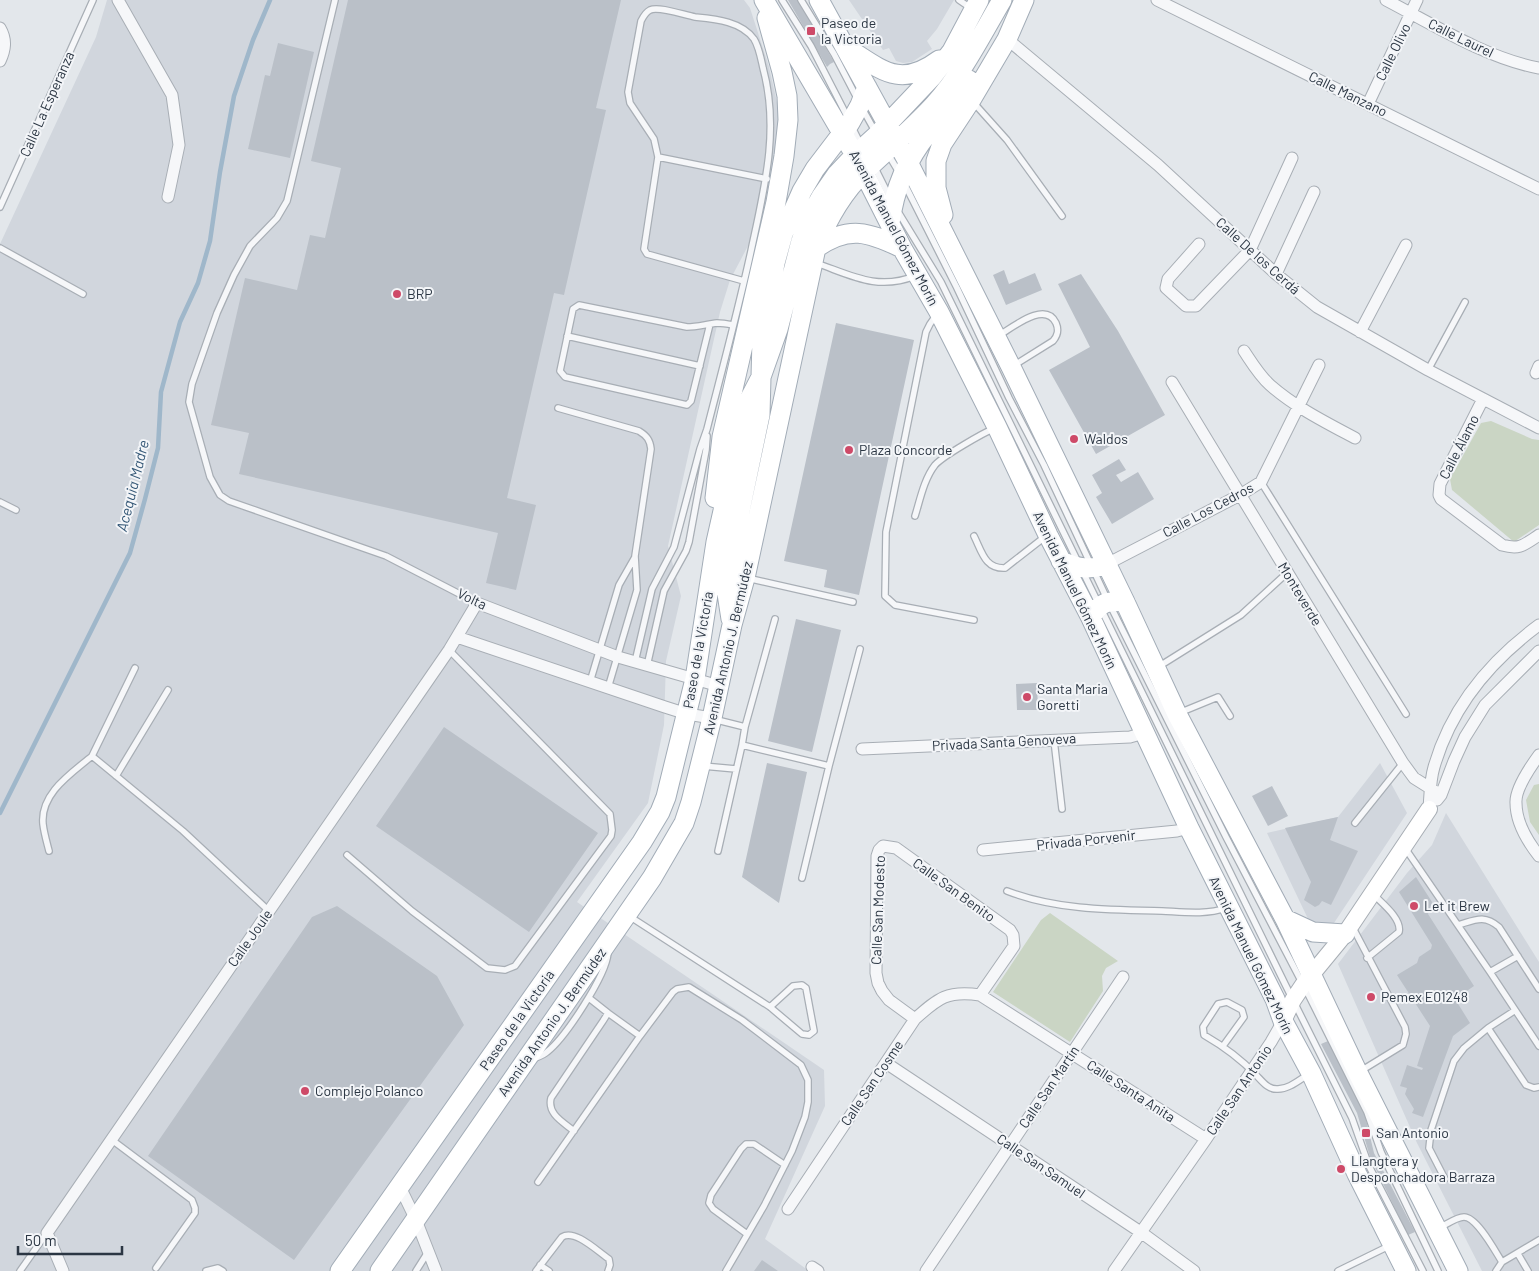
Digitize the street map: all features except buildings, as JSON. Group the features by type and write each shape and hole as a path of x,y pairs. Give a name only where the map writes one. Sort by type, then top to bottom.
{"main road":[{"name":"Avenida Manuel Gómez Morín","path":"763,0 830,110 846,129 859,151 902,248 939,312 1061,561 1105,607 1156,668 1177,714 1285,919 1307,980 1358,1073 1458,1271"},
{"path":"716,542 715,501 722,437 776,202 788,120 787,96 782,72 763,0"},
{"name":"Avenida Manuel Gómez Morín","path":"819,0 867,87 882,129 952,250 1011,367 1093,567 1144,733 1283,1021 1311,1073 1357,1174 1406,1271"},
{"name":"Avenida Antonio J. Bermúdez","path":"380,1271 610,939 656,871 684,823 701,766 732,625 745,578 814,255 832,214 868,168 934,105 950,86 1002,0"},
{"path":"890,223 893,202 905,170 928,134 964,88 988,50 1012,0"},
{"path":"952,250 936,188 936,160 942,144 1007,39 1024,0"},
{"name":"Paseo de la Victoria","path":"340,1271 652,826 666,797 687,714 716,542 746,408 761,377 778,329 800,241 809,218 837,174 932,77 952,51 971,3"},
{"path":"846,47 880,69 892,74 904,75 916,74 926,70 952,51"},
{"path":"732,625 726,587 727,573 760,415 762,339 775,262 783,234 802,191 846,129 860,105 867,87"},
{"path":"814,255 830,238 844,234 863,233 878,237 902,248"},
{"path":"1061,561 1093,567"},
{"path":"1285,919 1313,932 1348,929"}],"street":[{"path":"118,0 172,95 179,145 168,197"},
{"name":"Calle Manzano","path":"1158,0 1539,189"},
{"name":"Calle Laurel","path":"1386,0 1470,44 1512,61 1539,68"},
{"name":"Calle Olivo","path":"1368,104 1412,13 1416,0"},
{"path":"0,28 5,43 0,61"},
{"name":"Calle De los Cerdá","path":"1007,39 1158,165 1276,274 1317,307 1428,370 1539,428"},
{"path":"1199,244 1168,280 1166,288 1186,306 1196,306 1250,250 1292,158"},
{"path":"1276,274 1314,192"},
{"path":"1360,332 1406,245"},
{"path":"1244,351 1260,375 1271,386 1298,407 1354,438"},
{"name":"Calle Los Cedros","path":"1093,567 1240,495 1262,482 1319,365"},
{"name":"Monteverde","path":"1172,382 1403,763 1414,778 1441,795"},
{"name":"Calle Álamo","path":"1483,399 1440,484 1439,495 1441,499 1502,545 1521,547 1539,535"},
{"name":"Volta","path":"477,603 618,657 719,686"},
{"name":"Calle Joule","path":"47,1234 449,650 477,603"},
{"path":"1429,809 1430,788 1434,768 1456,714 1473,688 1490,668 1525,635 1539,625"},
{"path":"457,636 687,714 712,718"},
{"name":"Calle San Antonio","path":"1114,1271 1142,1233 1271,1042 1293,1000 1348,929 1429,809 1441,795 1465,738 1485,705 1539,651"},
{"name":"Privada Santa Genoveva","path":"862,749 1130,737 1144,733"},
{"path":"1539,755 1522,781 1515,802 1520,823 1539,856"},
{"name":"Privada Porvenir","path":"983,850 1176,831 1189,828"},
{"name":"Calle San Benito","path":"883,846 896,848 1010,930 1013,935 1014,946 980,995"},
{"name":"Calle San Modesto","path":"883,846 877,856 876,973 882,991 889,1000 915,1019"},
{"name":"Calle San Martín","path":"926,1271 1123,977"},
{"name":"Calle San Cosme","path":"788,1209 915,1019 942,997 953,993 966,992 980,995"},
{"name":"Calle Santa Anita","path":"980,995 1206,1139"},
{"name":"Calle San Samuel","path":"886,1064 1142,1233 1194,1271"},
{"path":"400,1187 416,1220 436,1271"},
{"path":"47,1234 63,1271"}],"lane":[{"name":"Calle La Esperanza","path":"0,207 94,0"},
{"name":"Volta","path":"335,0 287,201 277,218 250,246 234,275 217,313 192,384 189,402 210,477 220,495 229,501 386,556 477,603"},
{"path":"782,0 811,46 846,129"},
{"path":"801,0 834,54 860,105 882,129"},
{"path":"635,662 652,589 674,547 707,428 744,281 767,179 771,134 768,84 759,50 753,39 739,26 657,8 646,13 640,21 628,92 630,103 654,139 658,157 643,246 645,252 655,256 744,281"},
{"path":"971,100 1007,140 1062,216"},
{"path":"658,157 767,179"},
{"path":"868,168 893,202 941,282 1093,567"},
{"path":"905,170 957,288 1009,398 1044,464 1093,567 1105,607 1293,1000 1352,1118 1368,1166 1422,1271"},
{"path":"0,248 83,294"},
{"path":"814,255 861,279 881,283 901,281 917,275"},
{"path":"1428,370 1465,302"},
{"path":"710,324 692,400 687,405 565,377 560,372 573,309 579,304 687,326 719,323 733,325"},
{"path":"939,312 926,332 886,532 885,596 895,605 974,620"},
{"path":"996,338 1037,314 1046,314 1054,318 1058,326 1058,335 1053,341 1011,367"},
{"path":"567,336 700,366"},
{"path":"558,408 639,431 650,442 651,449 635,556 637,590 608,688"},
{"path":"915,516 928,478 936,464 983,433 997,427"},
{"path":"647,666 664,591 689,542 706,450 707,428"},
{"path":"1262,482 1406,714"},
{"path":"0,502 16,510"},
{"path":"974,536 988,564 992,567 1005,568 1048,535"},
{"path":"590,682 619,585 635,556"},
{"path":"1156,668 1242,615 1287,573"},
{"path":"745,578 853,602"},
{"path":"1105,607 1226,837 1307,980 1367,1112 1381,1152 1438,1271"},
{"path":"718,851 745,727 775,619"},
{"path":"802,878 860,649"},
{"path":"347,855 412,911 487,968 505,970 515,966 611,836 612,823 610,814 449,650"},
{"path":"49,852 43,823 47,802 61,782 92,756 135,668"},
{"path":"116,776 168,690"},
{"path":"1177,714 1218,697 1230,716"},
{"path":"712,718 745,727"},
{"path":"1054,740 1062,809"},
{"path":"742,745 829,766"},
{"path":"92,756 183,831 269,911"},
{"path":"1355,823 1403,763"},
{"path":"701,766 736,769"},
{"path":"1404,846 1539,1046"},
{"path":"1007,891 1030,900 1072,907 1199,912 1215,912 1228,908"},
{"path":"1367,958 1399,932 1400,929 1399,923 1373,893"},
{"path":"626,915 770,1007 802,1034 809,1035 814,1031 806,988 802,985 793,986 770,1007"},
{"path":"1458,925 1482,918 1494,923 1499,927 1539,989"},
{"path":"1348,929 1367,958 1405,1027 1406,1034 1403,1045 1358,1073"},
{"path":"525,1062 546,1053 589,998 608,958 610,939"},
{"path":"1490,972 1518,956"},
{"path":"538,1182 673,992 677,989 689,988 742,1020 800,1065 808,1080 808,1102 805,1117 785,1165 726,1271"},
{"path":"589,998 640,1036"},
{"path":"1223,1046 1244,1017 1242,1010 1227,1002 1218,1004 1203,1030 1204,1035 1223,1046 1252,1070 1269,1088 1278,1089 1290,1086 1311,1073"},
{"path":"1445,1180 1429,1148 1429,1137 1454,1061 1464,1048 1514,1010"},
{"path":"574,1131 551,1111 551,1098 608,1013"},
{"path":"1488,1028 1526,1085 1534,1088 1539,1087"},
{"path":"112,1140 192,1200 194,1204 195,1213 156,1268"},
{"path":"747,1234 713,1209 709,1203 711,1195 746,1144 754,1144 785,1165"},
{"path":"1437,1229 1462,1216 1469,1217 1476,1223 1502,1262"},
{"name":"Calle Joule","path":"20,1271 47,1234"},
{"path":"536,1271 562,1237 567,1234 575,1235 609,1259 608,1271"},
{"path":"1496,1271 1502,1262 1539,1240"},
{"path":"1338,1271 1393,1244"},
{"path":"416,1271 428,1252"},
{"path":"1518,1254 1528,1271"},
{"path":"540,1265 549,1271"},
{"path":"206,1271 218,1268 223,1271"}],"shaded area":[{"path":"107,0 744,0 750,8 769,67 781,120 770,204 730,280 720,312 668,546 681,596 666,661 664,725 648,803 577,902 824,1070 825,1106 765,1239 809,1271 0,1271 0,244 96,37"},
{"path":"849,0 954,0 937,29 927,41 932,49 912,62 903,63 896,61 889,48 883,50"},
{"path":"1380,763 1407,813 1334,923 1327,926 1310,923 1267,833 1338,817"},
{"path":"1446,813 1539,962 1539,1271 1482,1271 1417,1143 1338,964 1407,873 1432,845"}],"green space":[{"path":"1491,421 1532,439 1539,440 1539,525 1514,542 1452,490 1450,479 1481,423"},
{"path":"1539,784 1539,835 1530,822 1526,800 1534,785"},
{"path":"1050,913 1118,961 1106,968 1102,976 1103,991 1070,1042 993,992 1041,920"}],"waterway":[{"name":"Acequia Madre","path":"0,813 130,553 158,448 161,392 180,322 198,283 210,241 234,96 253,40 270,0"}],"place":[{"name":"Paseo de la Victoria","path":"811,31"},
{"name":"BRP","path":"397,294"},
{"name":"Waldos","path":"1074,439"},
{"name":"Plaza Concorde","path":"849,450"},
{"name":"Santa Maria Goretti","path":"1027,697"},
{"name":"Let it Brew","path":"1414,906"},
{"name":"Pemex E01248","path":"1371,997"},
{"name":"Complejo Polanco","path":"305,1091"},
{"name":"San Antonio","path":"1366,1133"},
{"name":"Llangtera y Desponchadora Barraza","path":"1341,1169"}]}
